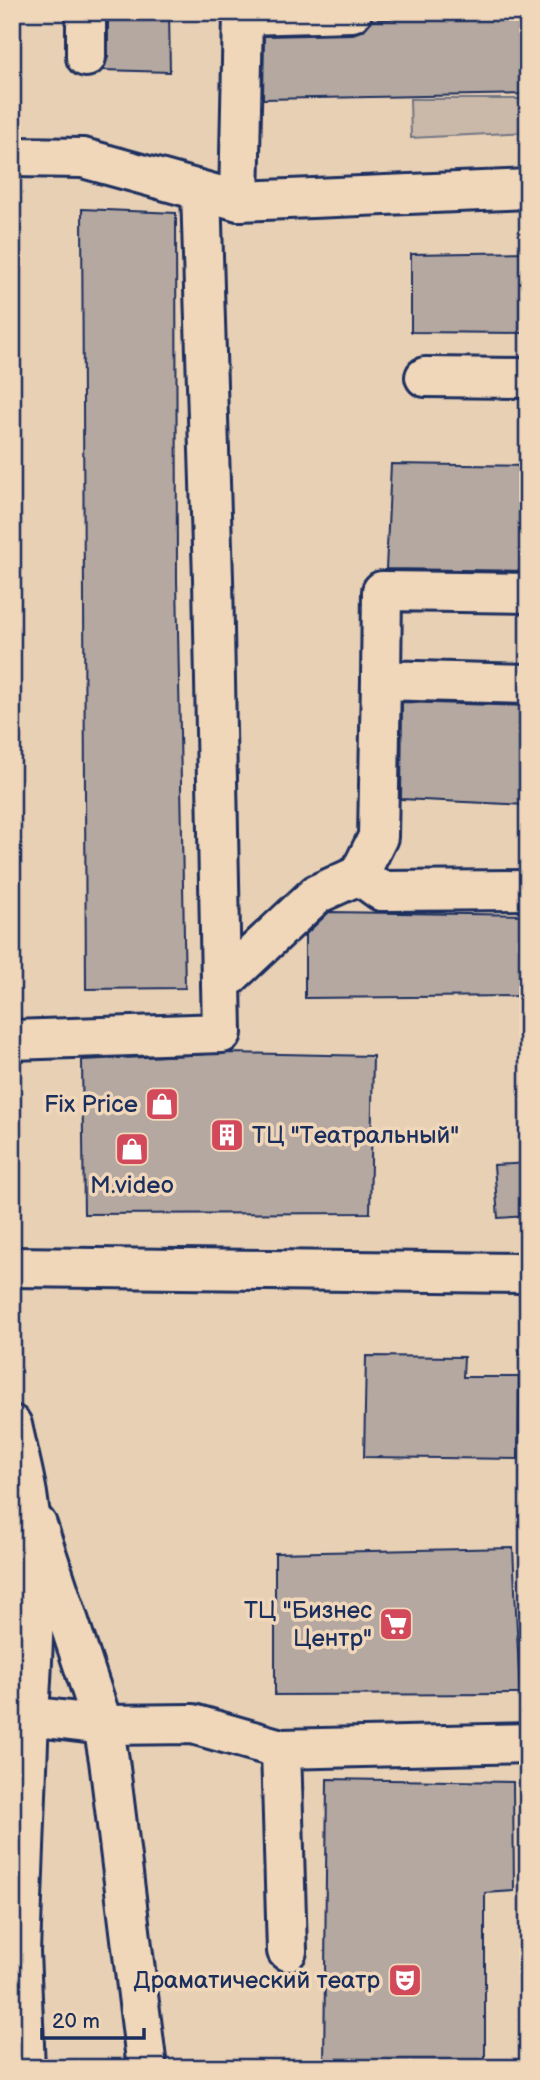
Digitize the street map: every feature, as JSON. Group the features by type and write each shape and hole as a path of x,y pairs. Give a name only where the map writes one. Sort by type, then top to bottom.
{"street":[{"path":"86,12 86,57"},
{"path":"239,201 243,14 352,12"},
{"path":"12,157 83,158 239,201 528,189"},
{"path":"12,1040 222,1033 213,579 201,191"},
{"path":"425,377 528,378"},
{"path":"221,984 317,894 359,876 378,837 382,591 528,593"},
{"path":"381,680 528,684"},
{"path":"359,876 381,891 528,890"},
{"path":"12,1267 528,1273"},
{"path":"12,1425 27,1496 103,1725 147,2068"},
{"path":"25,2068 20,1952 21,1717 34,1623 34,1580 27,1496"},
{"path":"21,1717 103,1725 192,1724 281,1749 528,1743"},
{"path":"281,1749 287,1951"}],"shaded area":[{"path":"410,99 528,99 528,132 411,138"}],"building":[{"path":"108,12 169,12 170,72 103,70 108,57"},
{"path":"528,12 528,94 263,99 264,36 353,34 364,30 372,20"},
{"path":"82,209 176,213 177,579 185,988 86,989"},
{"path":"528,252 528,333 411,332 411,254"},
{"path":"391,464 528,466 528,571 386,569"},
{"path":"402,702 528,706 528,805 401,799"},
{"path":"329,912 528,915 528,996 305,998 305,935"},
{"name":"ТЦ \"Театральный\"","path":"229,1053 373,1056 370,1213 84,1214 82,1060"},
{"path":"528,1163 528,1216 498,1218 494,1165"},
{"path":"366,1356 464,1357 463,1377 519,1377 518,1459 364,1457"},
{"name":"ТЦ \"Бизнес Центр\"","path":"513,1548 520,1694 275,1695 275,1553"},
{"name":"Драматический театр","path":"327,1779 513,1782 514,1891 485,1893 485,2068 324,2068"}],"place":[{"name":"Fix Price","path":"162,1104"},
{"name":"ТЦ \"Театральный\"","path":"227,1135"},
{"name":"M.video","path":"132,1149"},
{"name":"ТЦ \"Бизнес Центр\"","path":"396,1624"},
{"name":"Драматический театр","path":"405,1980"}]}
